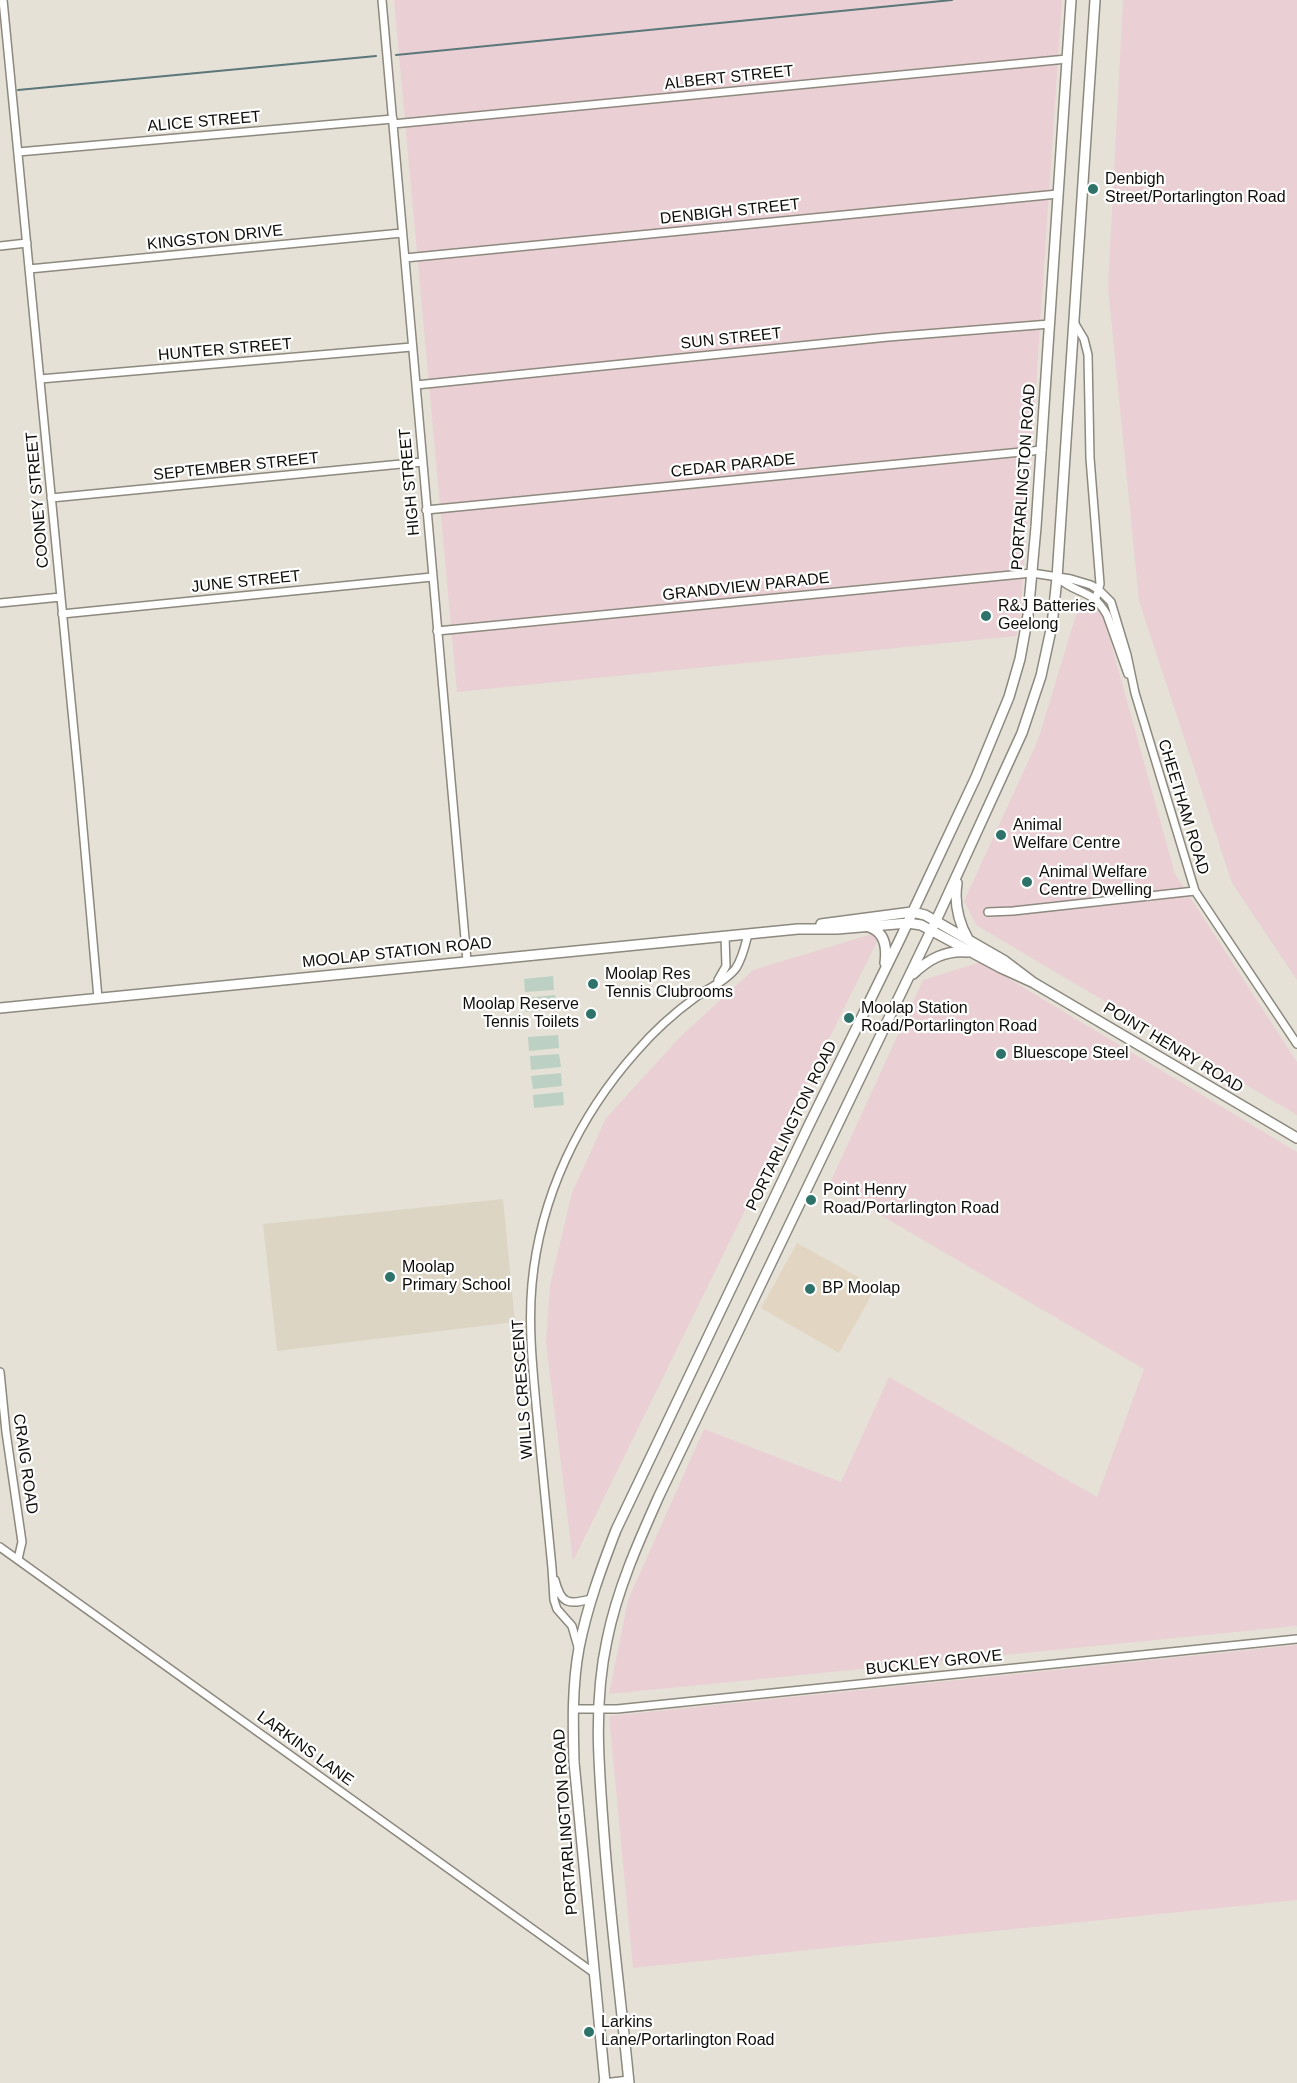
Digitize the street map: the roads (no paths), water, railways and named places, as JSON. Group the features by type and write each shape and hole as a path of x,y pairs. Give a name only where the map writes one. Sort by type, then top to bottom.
{"main road":[{"name":"PORTARLINGTON ROAD","path":"604,2083 574,1762 573,1709 579,1650 599,1573 620,1520 908,923 999,726 1020,659 1028,615 1042,450 1071,0"},
{"path":"629,2082 607,1877 598,1755 598,1709 607,1640 616,1601 658,1496 961,869 1022,733 1030,710 1052,626 1058,578 1095,0"},
{"path":"961,869 956,901 961,927 968,939"},
{"name":"POINT HENRY ROAD","path":"912,912 936,920 1005,961 1034,983"},
{"name":"MOOLAP STATION ROAD","path":"798,929 836,921 912,912"},
{"name":"POINT HENRY ROAD","path":"908,923 921,926 1034,983 1297,1138"},
{"name":"MOOLAP STATION ROAD","path":"0,1008 798,929 908,923"},
{"path":"864,926 876,929 884,939 885,968"},
{"path":"909,977 936,957 954,952 973,953"}],"street":[{"name":"COONEY STREET","path":"3,0 98,998"},
{"name":"HIGH STREET","path":"382,0 466,961"},
{"name":"ALBERT STREET","path":"393,122 1067,59"},
{"name":"ALICE STREET","path":"18,152 393,122"},
{"name":"DENBIGH STREET","path":"405,258 1058,194"},
{"name":"KINGSTON DRIVE","path":"29,269 402,233"},
{"path":"0,246 27,243"},
{"name":"SUN STREET","path":"416,385 888,337 1050,324"},
{"path":"1058,578 1068,587 1096,598 1099,590 1099,564 1090,458 1088,355 1084,339 1075,324"},
{"name":"HUNTER STREET","path":"40,379 412,347"},
{"name":"CEDAR PARADE","path":"426,510 1042,450"},
{"name":"SEPTEMBER STREET","path":"51,498 422,462"},
{"name":"GRANDVIEW PARADE","path":"437,631 1032,573 1058,578"},
{"name":"JUNE STREET","path":"62,614 432,577"},
{"path":"1058,578 1071,579 1099,590"},
{"name":"CHEETHAM ROAD","path":"1099,590 1111,602 1115,612 1135,693"},
{"path":"0,603 61,597"},
{"name":"CHEETHAM ROAD","path":"1096,598 1107,615 1135,693 1195,891 1297,1044"},
{"path":"988,912 1195,891"},
{"name":"WILLS CRESCENT","path":"579,1650 572,1626 557,1609 554,1600 530,1348 532,1284 546,1213 564,1162 578,1132 601,1094 648,1038 670,1017 727,977 736,968 744,954 748,934"},
{"path":"717,982 726,966 725,936"},
{"name":"CRAIG ROAD","path":"0,1372 22,1542 18,1559"},
{"name":"LARKINS LANE","path":"0,1547 594,1973"},
{"name":"WILLS CRESCENT","path":"552,1568 558,1591 563,1599 577,1603 591,1599"},
{"name":"BUCKLEY GROVE","path":"573,1709 617,1709 1297,1639"},
{"path":"604,2083 629,2082"}],"waterway":[{"path":"396,55 952,0"},
{"path":"18,90 376,56"}],"place":[{"name":"Denbigh Street/Portarlington Road","path":"1093,189"},
{"name":"R&J Batteries Geelong","path":"986,616"},
{"name":"Animal Welfare Centre","path":"1001,835"},
{"name":"Animal Welfare Centre Dwelling","path":"1027,882"},
{"name":"Moolap Res Tennis Clubrooms","path":"593,984"},
{"name":"Moolap Reserve Tennis Toilets","path":"591,1014"},
{"name":"Moolap Station Road/Portarlington Road","path":"849,1018"},
{"name":"Bluescope Steel","path":"1001,1054"},
{"name":"Point Henry Road/Portarlington Road","path":"811,1200"},
{"name":"Moolap Primary School","path":"390,1277"},
{"name":"BP Moolap","path":"810,1289"},
{"name":"Larkins Lane/Portarlington Road","path":"589,2032"}]}
